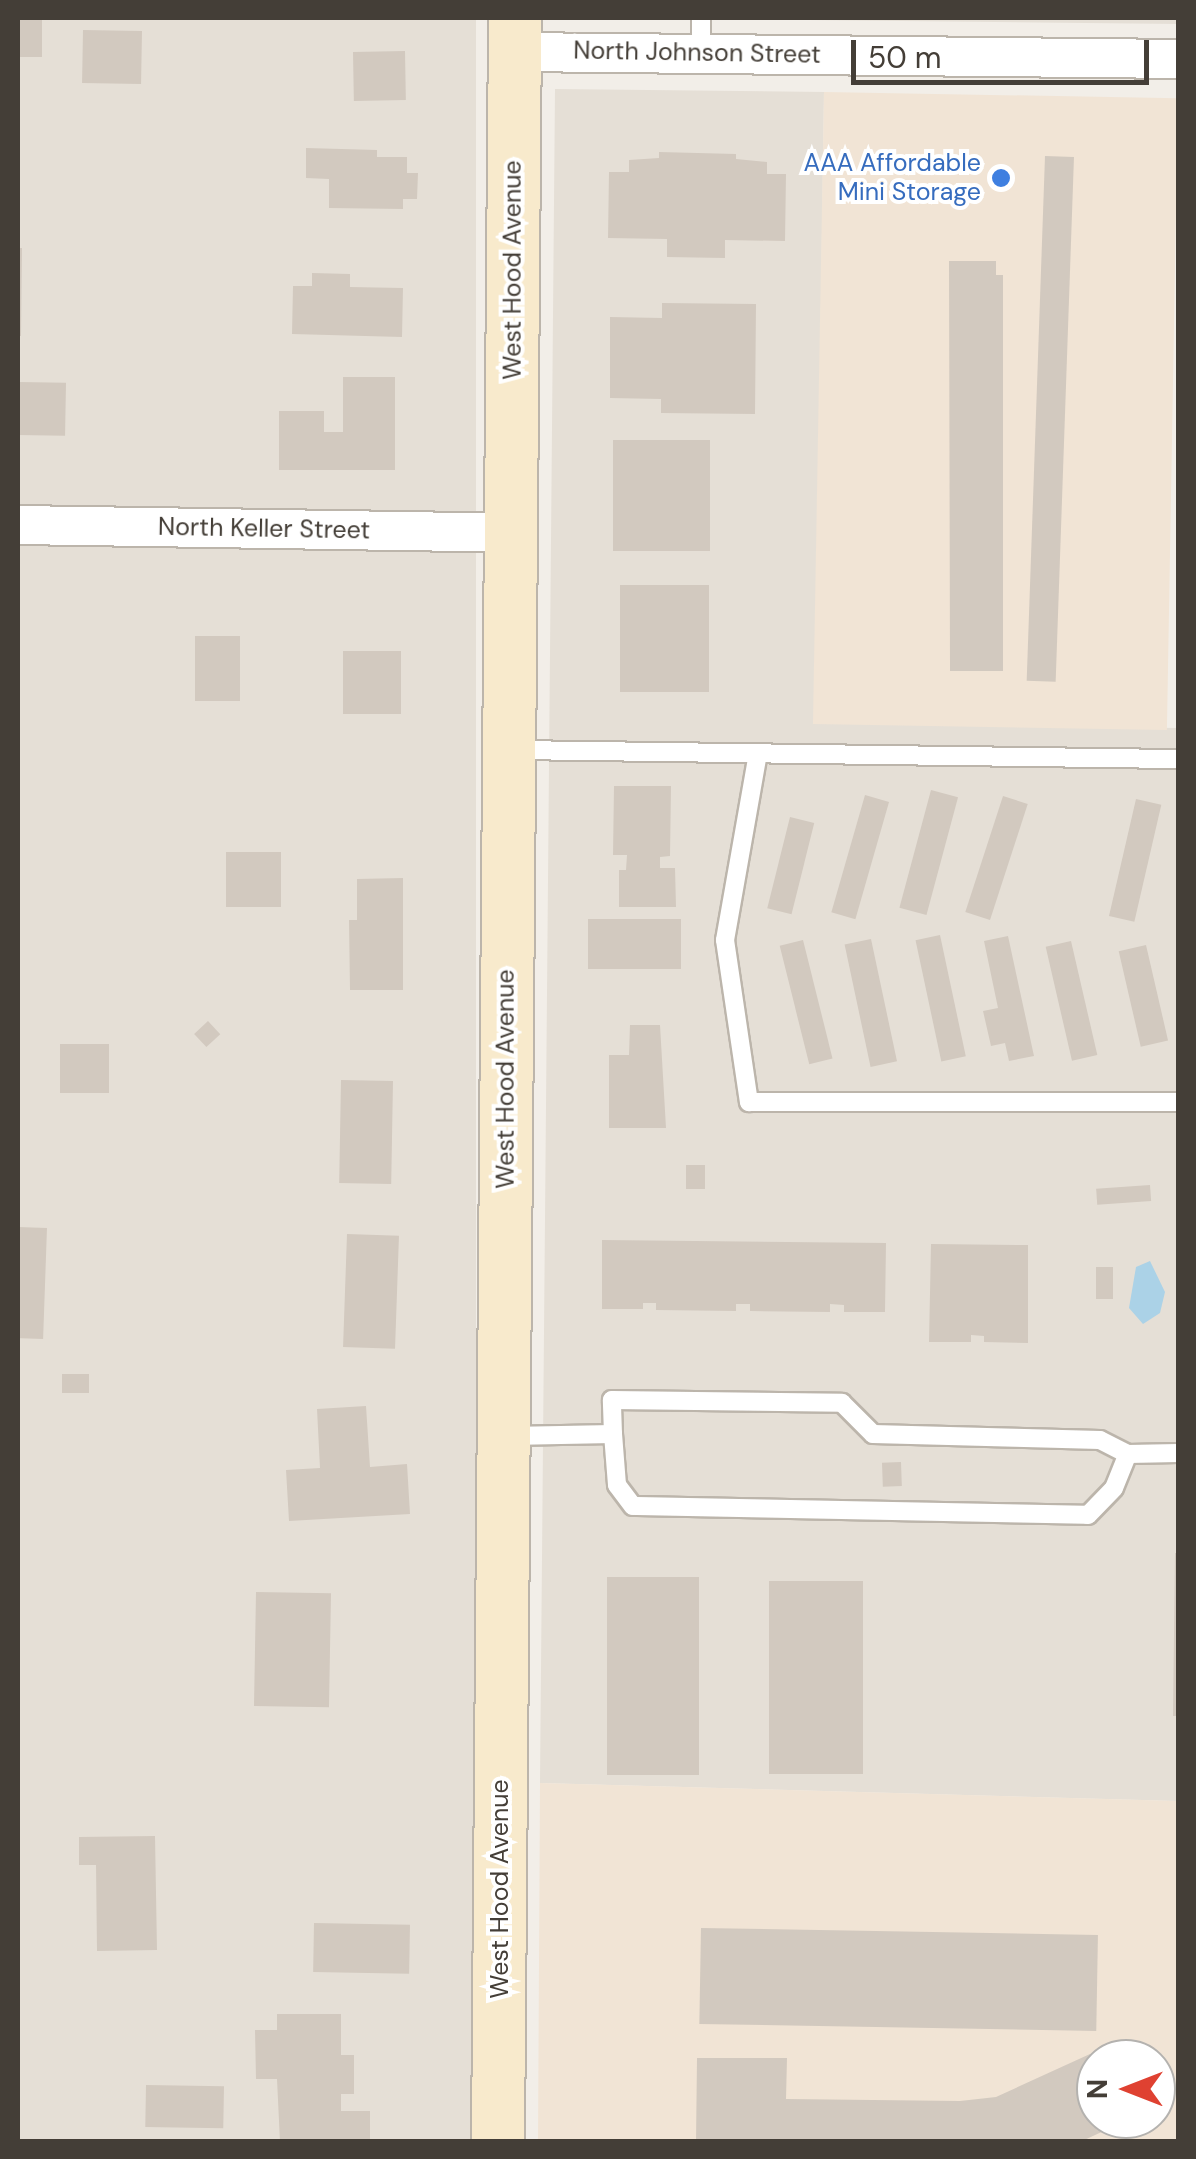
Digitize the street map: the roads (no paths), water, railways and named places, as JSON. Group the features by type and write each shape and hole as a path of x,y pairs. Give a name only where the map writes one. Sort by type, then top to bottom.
{"street":[{"name":"North Johnson Street","path":"515,35 701,35 1178,59"},
{"name":"West Hood Avenue","path":"498,2142 515,35"},
{"name":"North Keller Street","path":"18,526 511,533"}],"lane":[{"path":"509,750 1178,759"},
{"path":"758,753 725,940 750,1102 1178,1102"},
{"path":"1128,1454 1114,1488 1088,1514 633,1506 617,1485 612,1400 842,1403 873,1434 1100,1440 1128,1454 1178,1454"},
{"path":"504,1436 613,1434"}],"water":[{"path":"1150,1261 1165,1292 1160,1313 1143,1324 1129,1308 1136,1267"}],"place":[{"name":"AAA Affordable Mini Storage","path":"1001,178"}]}
